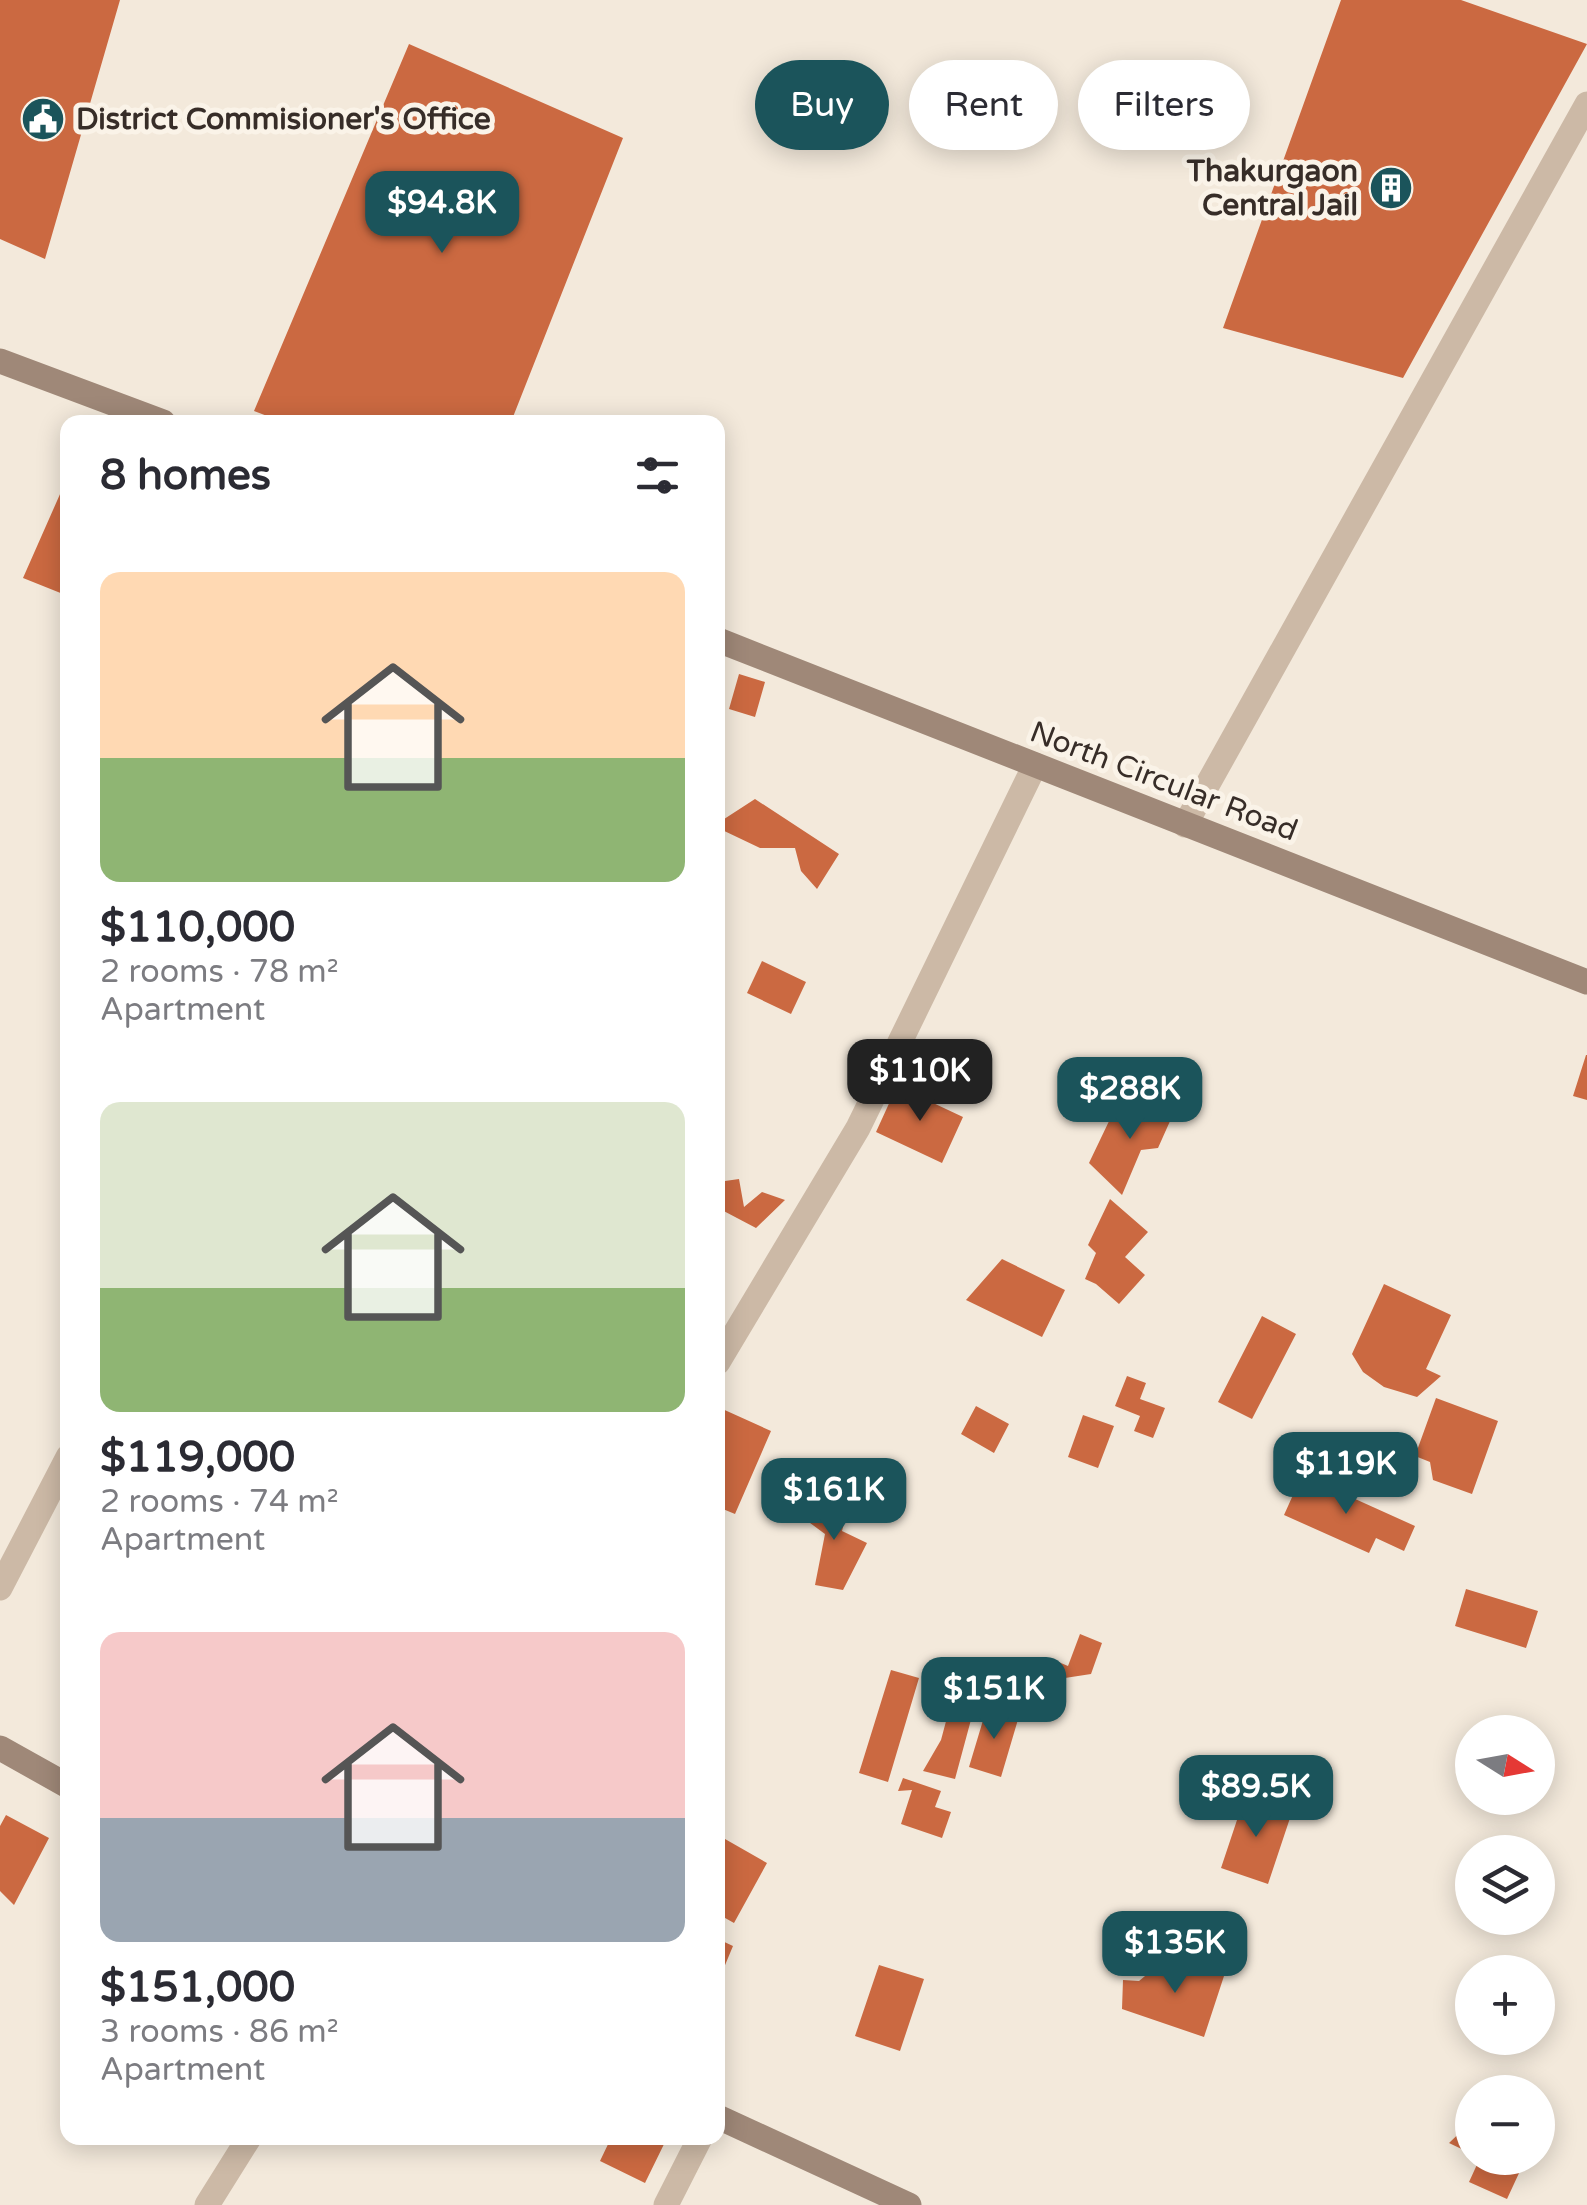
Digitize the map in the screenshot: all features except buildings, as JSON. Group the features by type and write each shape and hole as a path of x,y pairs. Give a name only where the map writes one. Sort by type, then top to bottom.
{"street":[{"path":"1185,824 1587,104"},
{"path":"0,361 144,415"},
{"name":"North Circular Road","path":"725,643 1587,982"},
{"path":"725,1350 858,1128 1035,766"},
{"path":"0,1588 60,1473"},
{"path":"0,1748 60,1782"},
{"path":"725,2120 910,2205"},
{"path":"207,2205 245,2145"},
{"path":"666,2205 696,2145"}],"place":[{"name":"District Commisioner's Office","path":"43,119"},
{"name":"Thakurgaon Central Jail","path":"1391,188"}]}
